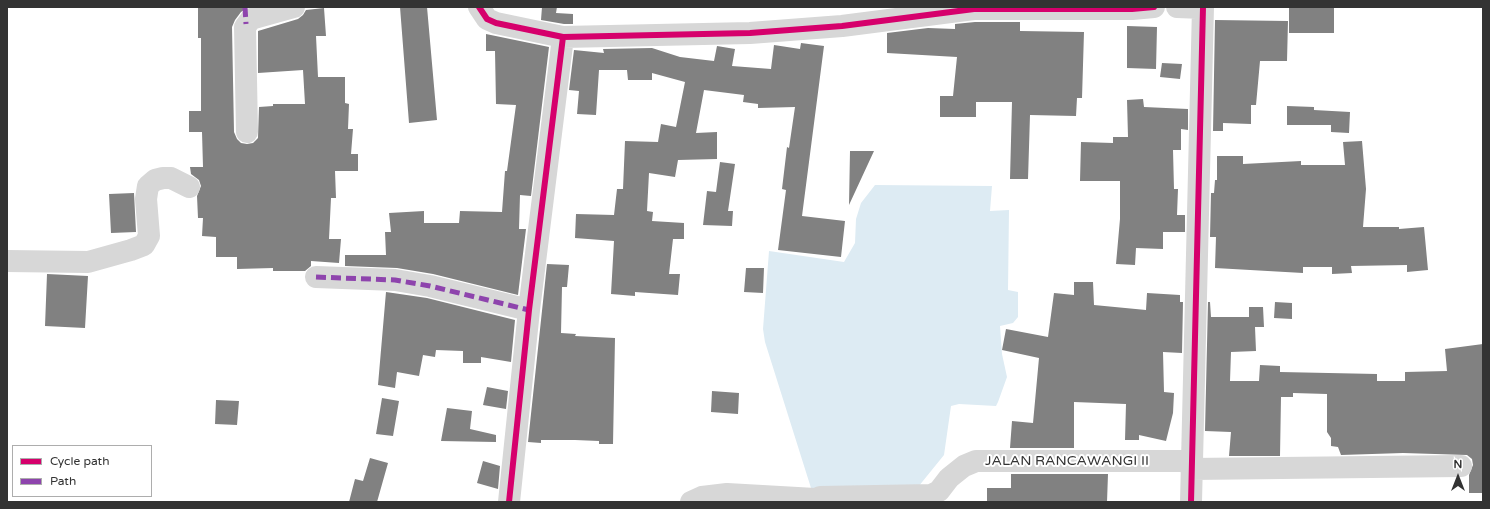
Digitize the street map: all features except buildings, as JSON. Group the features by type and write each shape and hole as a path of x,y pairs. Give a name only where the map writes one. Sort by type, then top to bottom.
{"street":[{"path":"247,132 245,16 251,19 294,7"},
{"path":"479,7 487,20 563,37 750,33 842,26 974,9 1125,9 1154,7"},
{"path":"1177,7 1203,7 1191,502"},
{"path":"509,502 529,310 563,37"},
{"path":"7,261 88,262 131,250 144,244 150,236 146,199 148,186 155,180 171,178 189,187"},
{"path":"316,277 395,280 430,286 529,310"},
{"name":"JALAN RANCAWANGI II","path":"691,502 702,497 727,494 814,501 820,497 931,495 939,491 949,478 964,466 976,462 1191,465 1461,466"}],"shaded area":[{"path":"875,185 992,186 990,211 1009,210 1008,290 1018,292 1018,317 1013,323 1000,326 1002,354 1007,377 996,406 959,404 951,406 944,455 914,492 822,492 811,488 765,342 763,329 769,251 844,262 855,243 856,219 861,203"}],"marked path":[{"path":"245,7 246,24"},
{"path":"316,277 395,280 430,286 529,310"}],"cycle path":[{"path":"479,7 487,19 496,23 563,37 750,33 842,26 974,9 1132,9 1154,7"},
{"path":"1191,502 1203,7"},
{"path":"509,502 529,310 563,37"}]}
